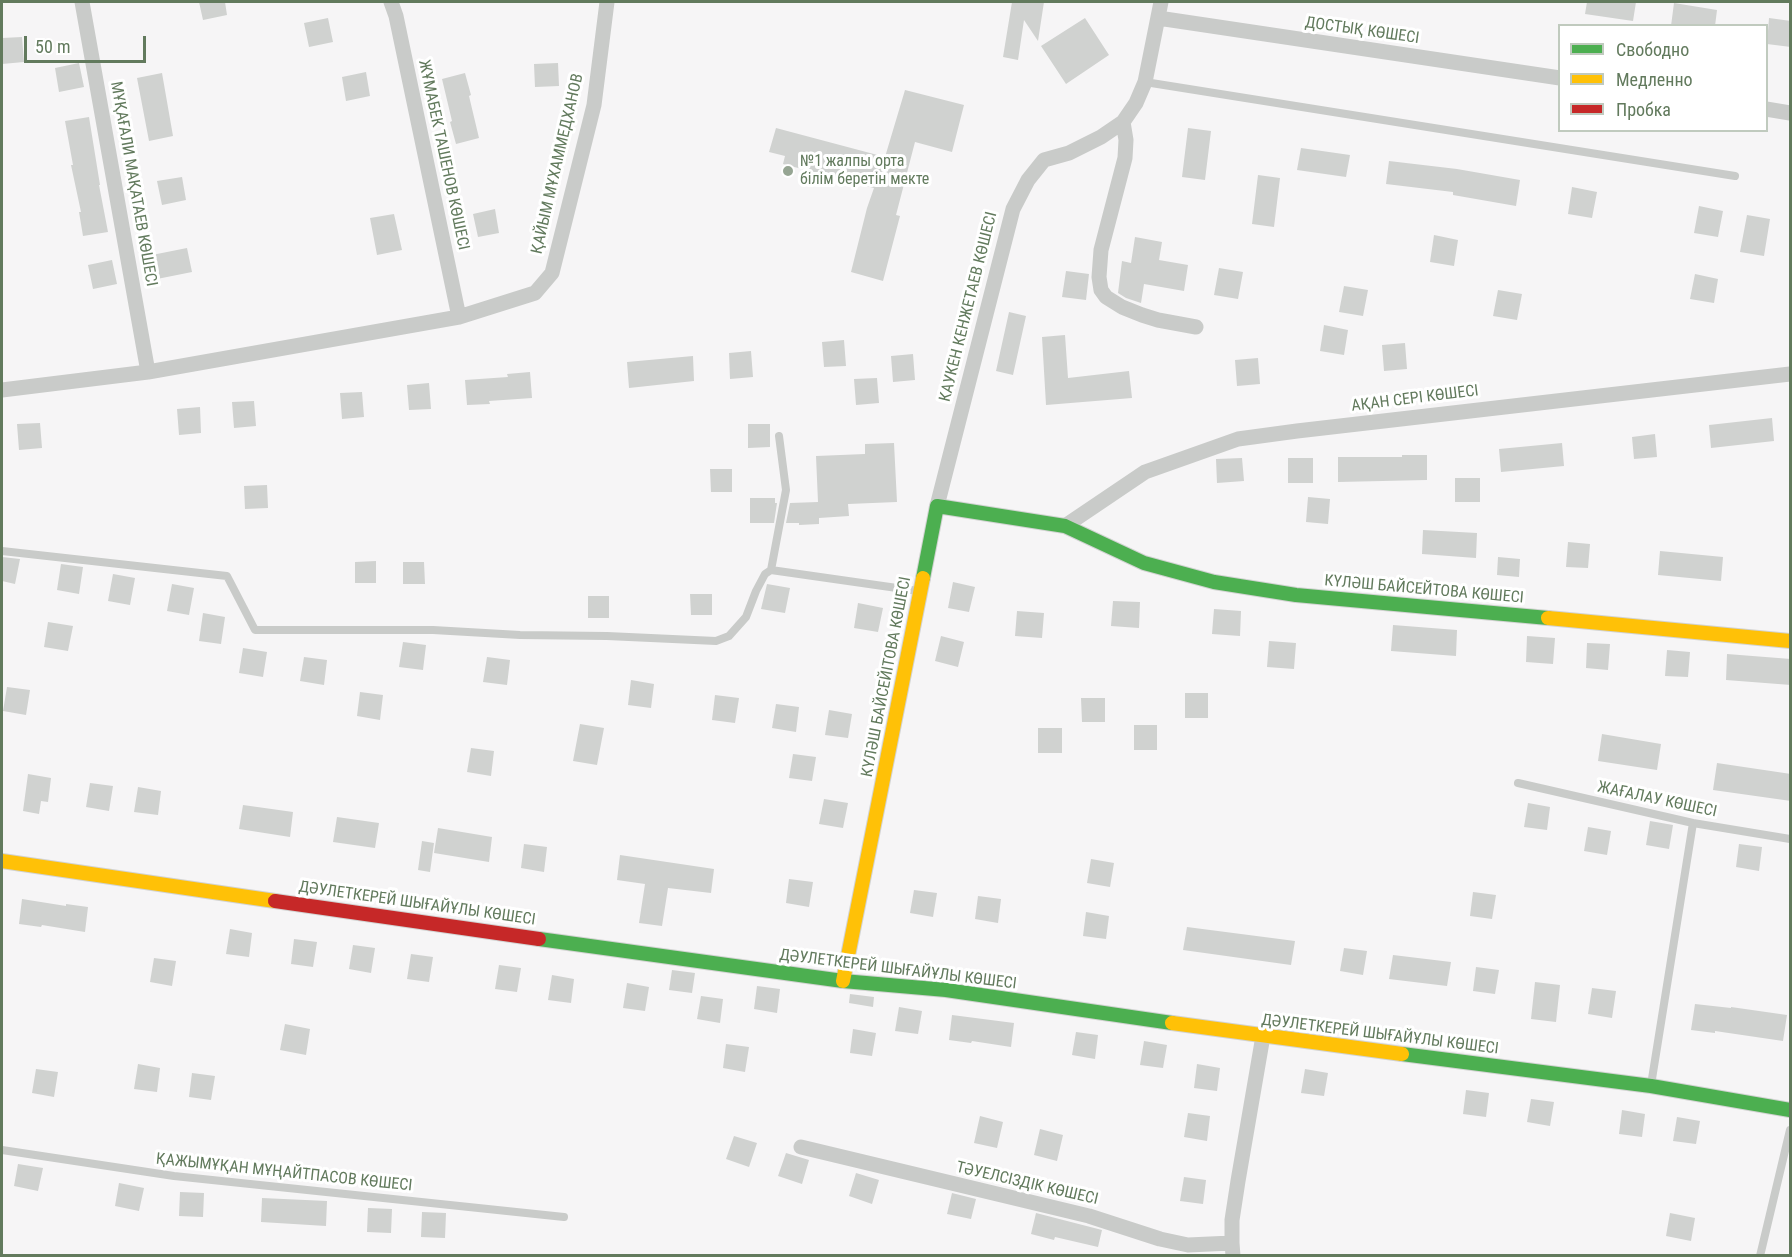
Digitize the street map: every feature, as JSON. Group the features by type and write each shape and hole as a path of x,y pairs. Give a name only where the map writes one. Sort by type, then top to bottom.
{"street":[{"name":"МҰҚАҒАЛИ МАҚАТАЕВ КӨШЕСІ","path":"82,2 148,372"},
{"name":"ЖҰМАБЕК ТАШЕНОВ КӨШЕСІ","path":"391,2 396,16 459,317"},
{"name":"ҚАЙЫМ МҰХАММЕДХАНОВ","path":"459,317 535,293 552,273 591,116 607,2"},
{"name":"КАУКЕН КЕНЖЕТАЕВ КӨШЕСІ","path":"937,506 1013,209 1028,180 1044,160 1069,153 1101,137 1123,122 1136,103 1145,82 1161,2"},
{"name":"ДОСТЫҚ КӨШЕСІ","path":"1158,18 1558,78"},
{"path":"1768,109 1791,113"},
{"path":"1123,122 1126,140 1125,158 1101,250 1099,277 1101,290 1106,297 1122,307 1142,315 1196,327"},
{"path":"2,390 148,372 459,317"},
{"name":"АҚАН СЕРІ КӨШЕСІ","path":"1065,526 1144,472 1238,440 1297,431 1791,374"},
{"path":"937,506 1065,526"},
{"name":"КҮЛӘШ БАЙСЕЙІТОВА КӨШЕСІ","path":"843,981 937,506"},
{"name":"КҮЛӘШ БАЙСЕЙТОВА КӨШЕСІ","path":"1065,526 1144,563 1214,582 1296,595 1791,641"},
{"name":"ДӘУЛЕТКЕРЕЙ ШЫҒАЙҰЛЫ КӨШЕСІ","path":"2,861 843,981 946,990 1263,1036 1651,1086 1791,1110"},
{"path":"1233,1249 1232,1220 1263,1036"},
{"name":"ТӘУЕЛСІЗДІК КӨШЕСІ","path":"801,1147 1089,1216 1160,1239 1188,1245 1233,1249"}],"lane":[{"path":"1145,82 1736,176"},
{"path":"771,570 786,490 779,436"},
{"path":"2,551 227,576 255,630 433,630 716,641 729,636 746,617 760,582 771,570 921,592"},
{"name":"ЖАҒАЛАУ КӨШЕСІ","path":"1518,783 1693,823 1791,839"},
{"path":"1651,1086 1693,823"},
{"path":"1760,1256 1791,1130"},
{"name":"ҚАЖЫМҰҚАН МҰҢАЙТПАСОВ КӨШЕСІ","path":"2,1150 174,1176 564,1216"}],"building":[{"path":"199,2 225,2 227,15 203,20"},
{"path":"1012,2 1044,2 1038,41 1024,20 1018,60 1003,57"},
{"path":"1587,2 1636,2 1633,21 1585,14"},
{"path":"1674,3 1717,10 1715,24 1671,24"},
{"path":"328,18 333,42 309,47 304,23"},
{"path":"1085,18 1109,55 1066,84 1041,46"},
{"path":"1769,18 1791,21 1791,47 1768,44"},
{"path":"22,37 24,62 2,64 2,38"},
{"path":"79,63 84,87 59,92 55,68"},
{"path":"558,63 559,86 535,87 534,64"},
{"path":"366,72 370,96 346,101 342,77"},
{"path":"162,73 173,136 149,141 137,78"},
{"path":"465,73 479,138 456,144 442,79"},
{"path":"905,90 964,105 952,152 915,142 896,215 900,216 883,281 851,272 874,188 783,164 785,156 769,152 776,128 885,157"},
{"path":"89,117 108,232 83,236 65,121"},
{"path":"1188,128 1211,131 1205,180 1182,177"},
{"path":"1301,148 1350,155 1346,177 1297,170"},
{"path":"1389,161 1457,169 1520,180 1516,206 1453,195 1453,192 1386,184"},
{"path":"1258,175 1280,178 1274,227 1252,224"},
{"path":"182,177 186,200 162,205 157,181"},
{"path":"1572,187 1597,192 1592,218 1568,214"},
{"path":"1699,206 1723,211 1718,237 1694,233"},
{"path":"495,209 499,233 478,237 473,214"},
{"path":"394,214 402,250 377,255 370,218"},
{"path":"1747,215 1770,219 1764,256 1740,252"},
{"path":"1434,235 1458,240 1454,266 1430,262"},
{"path":"1135,237 1162,242 1159,260 1188,265 1184,291 1144,284 1141,303 1118,293 1122,261 1131,263"},
{"path":"187,248 192,272 157,279 152,255"},
{"path":"112,260 117,284 93,289 88,265"},
{"path":"1219,268 1243,272 1238,299 1214,295"},
{"path":"1066,271 1089,274 1086,300 1062,297"},
{"path":"1695,274 1718,279 1714,303 1690,299"},
{"path":"1344,286 1368,290 1363,316 1339,312"},
{"path":"1498,290 1522,294 1517,320 1493,316"},
{"path":"1009,312 1026,316 1013,375 996,371"},
{"path":"1324,325 1348,330 1344,355 1320,351"},
{"path":"1065,335 1068,378 1129,371 1132,398 1046,405 1042,337"},
{"path":"844,340 846,366 824,367 822,342"},
{"path":"1405,343 1407,369 1384,371 1382,345"},
{"path":"751,351 753,377 730,379 729,353"},
{"path":"913,354 915,380 893,382 891,356"},
{"path":"693,356 694,381 629,388 627,362"},
{"path":"1258,358 1260,384 1237,386 1235,360"},
{"path":"530,372 532,398 467,405 465,380 508,377 507,374"},
{"path":"877,378 879,403 856,405 854,379"},
{"path":"429,383 431,409 409,410 407,385"},
{"path":"362,392 364,417 342,419 340,393"},
{"path":"254,401 256,426 234,428 232,402"},
{"path":"200,407 201,433 179,435 177,409"},
{"path":"1772,418 1774,441 1711,448 1709,425"},
{"path":"40,423 42,448 19,450 17,424"},
{"path":"748,424 770,424 770,447 748,448"},
{"path":"1655,434 1657,457 1634,459 1632,437"},
{"path":"894,443 897,502 848,504 849,516 819,518 819,524 786,523 790,503 818,502 816,456 865,454 865,444"},
{"path":"1562,443 1564,466 1501,472 1499,449"},
{"path":"1402,455 1427,455 1427,480 1338,482 1338,457 1402,457"},
{"path":"1242,458 1244,481 1217,483 1216,459"},
{"path":"1288,458 1313,458 1313,483 1288,483"},
{"path":"710,469 732,469 732,492 711,492"},
{"path":"1455,478 1480,478 1480,502 1455,502"},
{"path":"267,485 268,508 245,509 244,486"},
{"path":"1308,497 1330,499 1328,524 1306,522"},
{"path":"750,498 775,498 775,503 777,503 774,523 750,523"},
{"path":"1423,530 1477,533 1476,558 1422,554"},
{"path":"1568,542 1590,544 1588,568 1566,567"},
{"path":"1660,551 1723,557 1721,581 1658,575"},
{"path":"2,557 20,559 15,584 2,581"},
{"path":"1498,557 1520,559 1519,577 1497,575"},
{"path":"376,561 376,583 355,583 355,562"},
{"path":"403,562 424,562 425,584 403,584"},
{"path":"61,564 83,567 79,594 57,590"},
{"path":"113,574 135,578 130,605 108,601"},
{"path":"953,582 975,587 969,612 948,608"},
{"path":"172,584 194,588 189,615 167,611"},
{"path":"767,584 790,588 785,613 761,609"},
{"path":"690,594 712,594 712,615 691,615"},
{"path":"588,596 609,596 609,618 588,618"},
{"path":"1113,601 1140,602 1139,628 1111,626"},
{"path":"858,603 883,608 878,632 854,628"},
{"path":"1214,609 1241,611 1240,636 1212,634"},
{"path":"1017,611 1044,613 1042,638 1015,636"},
{"path":"203,613 225,617 221,644 199,641"},
{"path":"48,622 73,626 68,651 44,647"},
{"path":"1393,625 1457,630 1456,656 1391,651"},
{"path":"941,636 964,642 958,667 935,661"},
{"path":"1527,636 1555,638 1553,664 1526,662"},
{"path":"1269,641 1296,643 1294,669 1267,667"},
{"path":"403,642 426,645 423,670 399,667"},
{"path":"1587,643 1610,644 1608,670 1586,668"},
{"path":"243,648 267,652 263,677 239,673"},
{"path":"1667,650 1690,652 1688,677 1665,676"},
{"path":"1727,654 1791,659 1791,685 1726,680"},
{"path":"304,657 327,660 324,685 300,681"},
{"path":"487,657 510,660 507,685 483,682"},
{"path":"631,680 654,684 651,708 628,705"},
{"path":"7,687 30,690 26,715 3,711"},
{"path":"360,692 383,695 380,720 357,716"},
{"path":"1185,693 1208,693 1208,718 1185,718"},
{"path":"715,695 739,698 735,723 712,720"},
{"path":"1081,698 1105,698 1105,722 1082,722"},
{"path":"776,704 799,707 796,732 772,728"},
{"path":"829,710 852,714 848,738 825,735"},
{"path":"580,724 604,728 597,765 573,761"},
{"path":"1134,725 1157,725 1157,750 1134,750"},
{"path":"1038,728 1062,728 1062,753 1038,753"},
{"path":"1602,734 1661,744 1657,770 1598,761"},
{"path":"471,748 494,751 491,776 467,772"},
{"path":"793,754 816,757 812,781 789,778"},
{"path":"1717,763 1791,774 1791,801 1713,790"},
{"path":"28,774 51,778 48,802 41,801 39,814 23,811"},
{"path":"90,783 113,786 109,811 86,807"},
{"path":"138,787 161,791 158,815 134,812"},
{"path":"824,799 848,803 843,828 819,824"},
{"path":"1528,803 1550,807 1547,830 1524,827"},
{"path":"243,805 293,812 290,837 239,829"},
{"path":"337,817 379,823 375,848 333,842"},
{"path":"1650,821 1673,825 1669,849 1646,845"},
{"path":"1588,827 1611,831 1607,855 1584,851"},
{"path":"438,828 492,837 489,862 434,853"},
{"path":"422,841 434,843 430,872 418,870"},
{"path":"524,844 547,847 544,872 521,868"},
{"path":"1739,844 1762,847 1759,871 1736,867"},
{"path":"620,855 714,869 711,893 668,888 662,926 639,923 645,884 617,880"},
{"path":"1091,859 1114,863 1110,887 1087,883"},
{"path":"789,879 813,882 809,907 786,903"},
{"path":"914,890 937,893 933,917 910,913"},
{"path":"1473,892 1496,895 1492,919 1470,916"},
{"path":"978,896 1001,899 998,923 975,919"},
{"path":"22,899 88,907 85,932 19,924"},
{"path":"1086,912 1109,916 1106,939 1083,936"},
{"path":"1187,927 1295,941 1291,965 1183,950"},
{"path":"230,929 252,933 249,957 226,954"},
{"path":"294,939 317,942 313,967 291,964"},
{"path":"353,945 375,948 371,973 349,969"},
{"path":"1344,948 1367,951 1363,975 1340,971"},
{"path":"411,954 433,957 429,982 407,979"},
{"path":"1393,955 1451,962 1447,986 1389,979"},
{"path":"154,958 176,961 172,986 150,982"},
{"path":"499,965 521,968 517,992 495,989"},
{"path":"1476,967 1499,970 1495,994 1473,991"},
{"path":"672,970 695,973 692,993 669,990"},
{"path":"552,975 574,979 571,1003 548,1000"},
{"path":"1535,982 1560,985 1556,1022 1531,1019"},
{"path":"627,983 649,987 645,1011 623,1008"},
{"path":"757,986 780,989 777,1013 754,1009"},
{"path":"1592,988 1616,991 1612,1018 1588,1014"},
{"path":"850,994 874,997 873,1007 849,1003"},
{"path":"701,996 723,999 720,1023 697,1019"},
{"path":"1695,1004 1787,1015 1783,1041 1715,1031 1715,1033 1691,1030"},
{"path":"899,1007 922,1011 918,1034 895,1031"},
{"path":"952,1015 1014,1023 1011,1047 949,1040"},
{"path":"285,1024 310,1029 306,1055 280,1050"},
{"path":"853,1029 876,1033 872,1056 850,1053"},
{"path":"1076,1032 1098,1035 1095,1059 1072,1055"},
{"path":"1144,1041 1167,1045 1163,1068 1140,1065"},
{"path":"726,1044 749,1047 745,1072 723,1068"},
{"path":"138,1064 160,1068 157,1092 134,1089"},
{"path":"1197,1064 1220,1068 1217,1091 1194,1088"},
{"path":"36,1069 58,1072 54,1097 32,1093"},
{"path":"1305,1069 1328,1073 1324,1096 1301,1093"},
{"path":"192,1073 215,1076 211,1100 189,1097"},
{"path":"1466,1090 1489,1093 1486,1117 1463,1114"},
{"path":"1531,1099 1554,1102 1550,1126 1527,1122"},
{"path":"1622,1110 1645,1114 1642,1137 1619,1134"},
{"path":"1188,1113 1210,1116 1207,1141 1184,1137"},
{"path":"980,1116 1003,1122 997,1148 974,1143"},
{"path":"1677,1117 1700,1121 1696,1144 1673,1141"},
{"path":"1040,1129 1063,1135 1057,1161 1034,1155"},
{"path":"734,1136 757,1143 749,1167 726,1159"},
{"path":"786,1153 809,1160 802,1184 778,1176"},
{"path":"18,1164 43,1168 38,1191 14,1186"},
{"path":"856,1173 879,1180 872,1204 849,1196"},
{"path":"1184,1177 1206,1180 1203,1204 1180,1201"},
{"path":"119,1183 144,1188 139,1211 115,1206"},
{"path":"180,1192 204,1193 203,1217 179,1216"},
{"path":"952,1193 976,1199 971,1219 947,1214"},
{"path":"262,1198 327,1201 326,1226 261,1222"},
{"path":"368,1208 392,1209 391,1233 367,1232"},
{"path":"422,1212 446,1213 445,1238 421,1237"},
{"path":"1036,1213 1102,1230 1098,1247 1031,1234"},
{"path":"1670,1213 1695,1218 1691,1241 1666,1236"}],"traffic: fast":[{"path":"923,578 937,506 1065,526 1144,563 1214,582 1296,595 1548,618"},
{"path":"539,939 843,981 946,990 1172,1023"},
{"path":"1402,1054 1651,1086 1790,1110"}],"traffic: slow":[{"path":"843,981 923,578"},
{"path":"1548,618 1790,641"},
{"path":"2,861 275,901"},
{"path":"1172,1023 1402,1054"}],"traffic: jam":[{"path":"275,901 539,939"}],"place":[{"name":"№1 жалпы орта білім беретін мекте","path":"788,171"}]}
